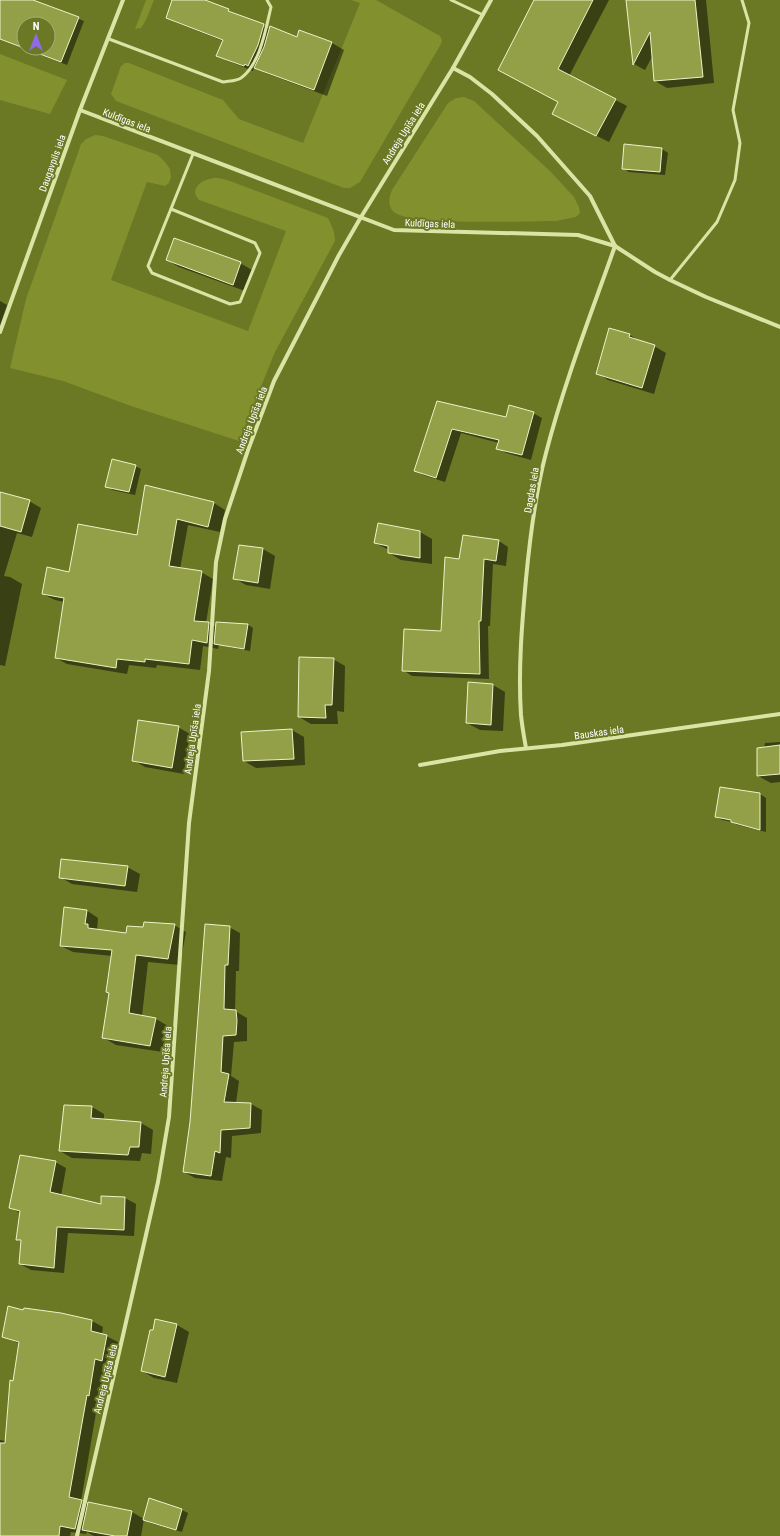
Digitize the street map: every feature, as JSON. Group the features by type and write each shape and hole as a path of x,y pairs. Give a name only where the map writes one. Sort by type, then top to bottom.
{"street":[{"name":"Daugavpils iela","path":"0,332 80,110 123,0"},
{"name":"Andreja Upīša iela","path":"77,1536 158,1182 169,1117 189,823 209,672 216,562 225,519 248,450 274,382 339,255 453,68 491,0"},
{"path":"453,68 470,77 492,94 537,136 590,196 615,246"},
{"name":"Kuldīgas iela","path":"80,110 394,230 578,235 615,246 670,280 706,297 780,327"},
{"name":"Dagdas iela","path":"526,748 521,716 520,675 524,601 529,547 536,502 546,454 565,389 615,246"},
{"name":"Bauskas iela","path":"420,765 526,748 562,745 780,714"}],"lane":[{"path":"109,39 223,82 240,79 253,66 264,36 271,7 268,0"},
{"path":"451,0 483,14"},
{"path":"670,280 717,222 735,180 740,143 733,110 749,23 742,0"},
{"path":"171,209 255,243 260,253 240,302 230,304 152,273 148,266 193,154"}],"green space":[{"path":"146,0 154,0 141,28 135,29"},
{"path":"351,0 376,0 440,36 442,40 360,182 350,188 344,188 116,101 111,94 121,66 125,63 129,63 223,100 239,119 303,143 360,3"},
{"path":"0,54 67,80 50,114 0,100"},
{"path":"464,97 474,101 551,172 574,197 580,213 576,217 556,221 471,222 422,219 404,216 392,210 390,207 389,198 392,190 448,103 456,98"},
{"path":"95,135 103,136 158,155 170,169 171,177 169,183 165,186 147,182 111,280 248,331 286,231 199,200 195,192 198,185 205,180 220,178 328,218 331,224 335,241 275,352 239,441 131,406 63,381 10,368 26,299 81,144 86,139"}],"building":[{"path":"0,0 33,0 79,17 61,62 45,56 56,56 56,16 16,16 16,45 0,39"},
{"path":"172,0 205,0 229,9 228,11 264,24 258,45 248,66 216,56 223,40 166,18"},
{"path":"534,0 593,0 558,69 616,99 596,136 552,114 558,102 498,70"},
{"path":"626,0 695,0 703,77 654,81 650,32 633,65"},
{"path":"270,26 297,37 299,30 332,42 314,90 254,68 264,47"},
{"path":"624,144 662,148 660,172 622,169"},
{"path":"174,238 241,262 233,285 166,260"},
{"path":"609,328 630,334 629,337 655,345 642,388 596,374"},
{"path":"437,401 506,417 509,405 534,412 522,455 496,449 499,440 452,429 436,478 414,471"},
{"path":"112,459 136,465 129,492 105,487"},
{"path":"145,485 214,502 208,527 177,519 169,566 202,571 194,621 209,622 207,643 192,640 189,664 145,659 145,662 117,659 116,668 55,658 64,598 42,594 47,567 69,572 78,524 137,535"},
{"path":"0,492 30,500 21,532 0,526"},
{"path":"378,523 420,531 420,558 388,553 388,546 374,543"},
{"path":"463,535 499,540 496,561 484,559 481,621 479,621 480,674 402,671 404,629 441,631 445,557 459,559"},
{"path":"239,545 263,548 258,583 233,579"},
{"path":"216,622 248,624 244,649 214,644"},
{"path":"299,657 334,658 332,705 325,705 326,718 298,717"},
{"path":"468,682 493,684 491,725 466,723"},
{"path":"138,720 179,726 172,768 132,761"},
{"path":"292,729 294,759 243,761 241,732"},
{"path":"780,745 780,774 757,776 757,748"},
{"path":"720,787 760,793 760,830 731,822 731,820 715,817"},
{"path":"61,859 128,866 125,886 59,878"},
{"path":"64,907 87,910 85,924 88,924 88,928 126,933 127,926 143,927 144,922 175,924 168,959 136,955 129,1013 156,1018 150,1046 102,1038 109,993 106,992 112,950 60,946"},
{"path":"205,924 230,926 228,965 225,965 224,1009 236,1010 237,1021 236,1035 223,1036 221,1072 229,1074 224,1102 251,1103 250,1128 221,1130 220,1153 215,1151 211,1176 183,1172 190,1122"},
{"path":"64,1105 92,1106 91,1118 141,1122 139,1147 130,1147 128,1155 59,1151"},
{"path":"20,1155 56,1161 50,1192 101,1204 101,1196 125,1197 124,1230 57,1227 54,1268 19,1264 21,1240 16,1240 20,1211 9,1208"},
{"path":"8,1306 23,1310 24,1308 61,1313 92,1320 91,1331 107,1335 102,1361 95,1359 69,1497 82,1500 75,1529 60,1526 59,1536 0,1536 0,1443 5,1443 10,1380 13,1381 19,1342 2,1337"},
{"path":"155,1319 177,1324 165,1377 141,1371 150,1330 153,1330"},
{"path":"149,1498 182,1509 176,1530 143,1520"},
{"path":"88,1502 132,1511 127,1536 115,1536 82,1530"}]}
